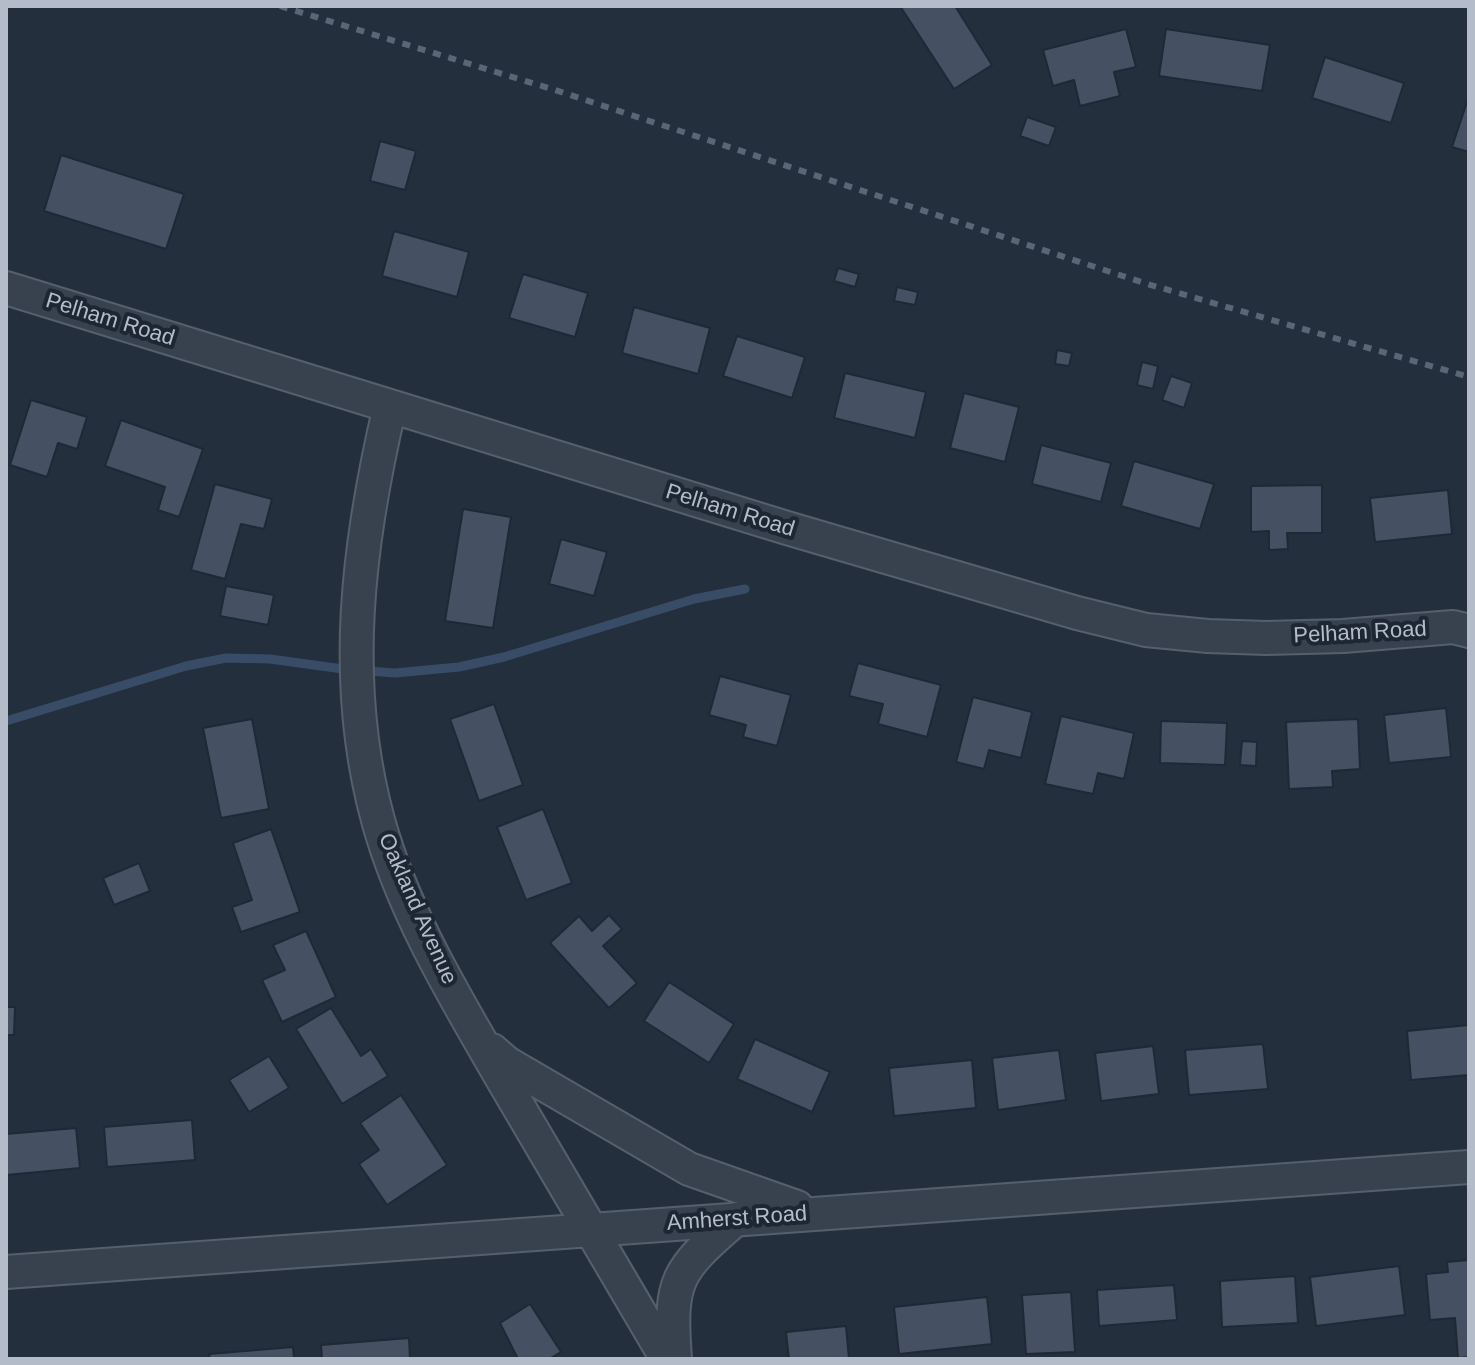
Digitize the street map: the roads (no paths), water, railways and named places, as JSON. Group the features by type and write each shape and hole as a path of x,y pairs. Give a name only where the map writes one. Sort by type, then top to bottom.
{"street":[{"name":"Pelham Road","path":"6,288 802,533 1146,630 1266,638 1343,636 1453,627 1469,631"},
{"name":"Oakland Avenue","path":"390,406 370,491 359,584 355,655 362,740 378,819 399,880 430,949 479,1040 667,1359"},
{"path":"479,1040 507,1063 689,1169 774,1201 820,1213"},
{"name":"Amherst Road","path":"6,1272 1469,1167"},
{"path":"675,1359 673,1295 681,1273 695,1255 736,1219"}],"waterway":[{"path":"6,721 186,666 226,658 270,659 395,673 459,667 504,657 694,599 745,589"}],"railway":[{"path":"280,6 555,90 1144,283 1469,377"}]}
